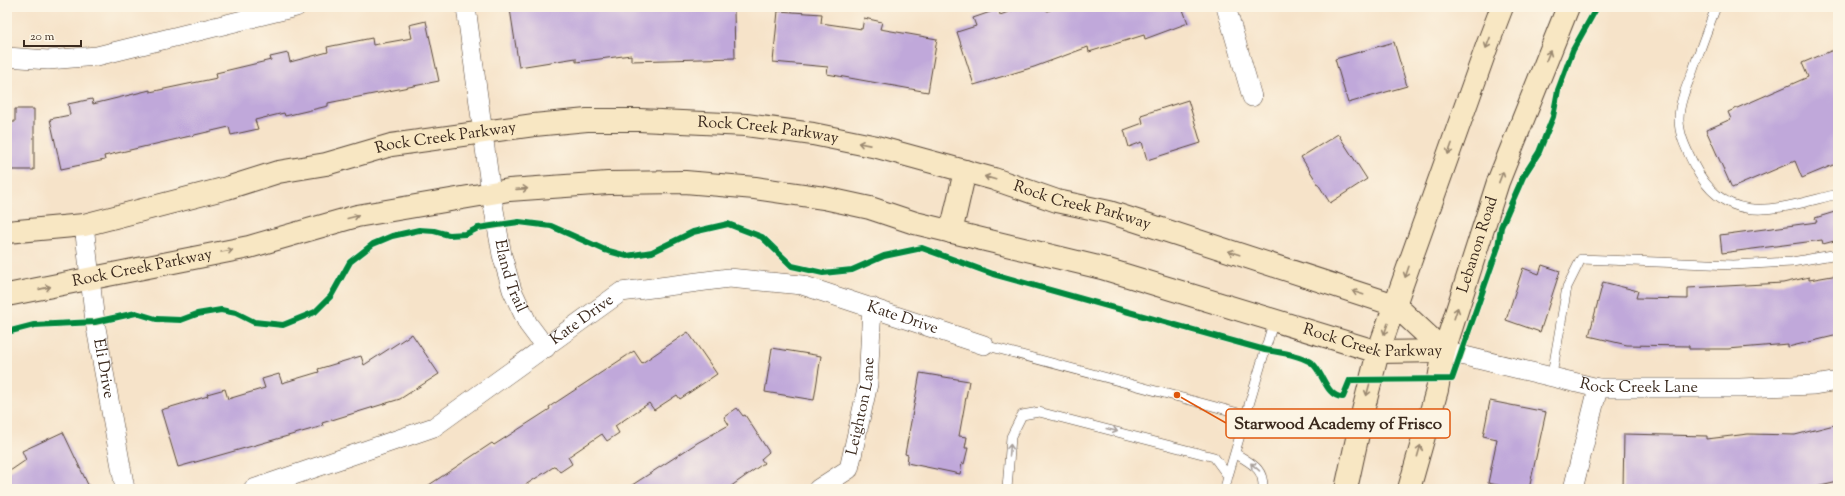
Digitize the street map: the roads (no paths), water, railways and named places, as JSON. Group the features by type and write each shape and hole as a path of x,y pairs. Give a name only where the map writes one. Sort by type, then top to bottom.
{"street":[{"path":"7,57 48,60 96,56 296,7"},
{"name":"Eland Trail","path":"466,7 502,255 512,290 528,324 546,348"},
{"path":"1226,7 1252,97"},
{"path":"1346,489 1378,352 1486,46 1502,7"},
{"name":"Lebanon Road","path":"1409,489 1436,390 1444,351 1498,182 1568,7"},
{"name":"Rock Creek Parkway","path":"7,232 84,225 227,188 278,172 326,164 391,144 587,120 639,120 746,125 814,134 877,147 994,179 1057,200 1109,212 1395,305 1444,351"},
{"path":"951,232 966,171"},
{"name":"Rock Creek Parkway","path":"7,295 250,246 357,216 509,190 586,184 685,182 755,188 824,198 870,208 915,224 1102,268 1378,352 1444,351"},
{"name":"Eli Drive","path":"84,225 95,322 124,489"},
{"name":"Kate Drive","path":"253,489 434,427 546,348 621,292 729,278 802,285 984,345"},
{"name":"Leighton Lane","path":"818,489 849,469 868,384 872,307"},
{"name":"Rock Creek Lane","path":"1444,351 1552,375 1598,388 1740,388 1814,385 1838,381"},
{"path":"1573,489 1598,388"}],"lane":[{"path":"1716,7 1682,98 1678,119 1681,138 1697,171 1712,193 1728,204 1750,210 1782,207 1838,194"},
{"path":"1552,375 1567,287 1581,259 1733,265 1792,262 1838,254"},
{"path":"1225,489 1274,320"},
{"path":"984,345 1246,415"},
{"path":"1007,489 1011,437 1022,415 1039,412 1214,457 1228,476"},
{"path":"1235,453 1258,468 1264,478 1263,489"}],"place":[{"name":"Starwood Academy of Frisco","path":"1177,395"}]}
